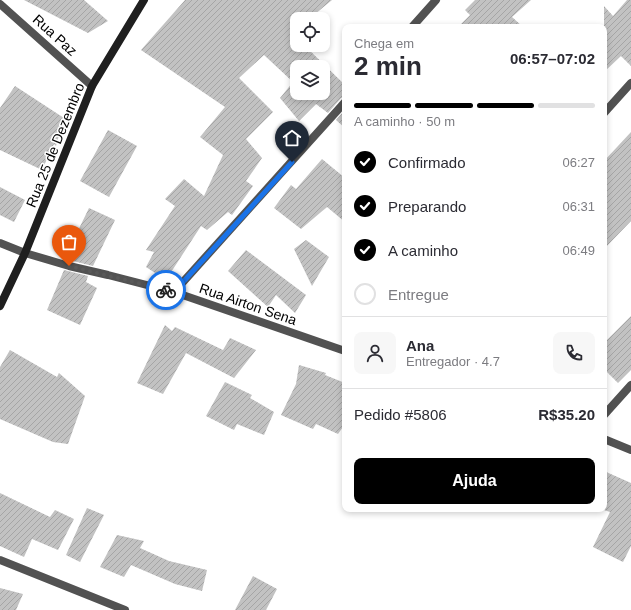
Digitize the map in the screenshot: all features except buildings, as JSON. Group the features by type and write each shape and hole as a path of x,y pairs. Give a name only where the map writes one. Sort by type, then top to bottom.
{"street":[{"name":"Rua 25 de Dezembro","path":"0,306 25,253 92,86 144,0"},
{"path":"415,24 436,0"},
{"name":"Rua Paz","path":"0,4 92,86"},
{"path":"607,110 631,83"},
{"path":"174,292 342,105"},
{"name":"Rua Airton Sena","path":"0,243 25,253 69,266 174,292 342,350"},
{"path":"607,412 631,385"},
{"path":"607,440 631,450"},
{"path":"0,560 125,610"}],"way so far":[{"path":"69,266 166,290"}],"route":[{"path":"166,290 174,292 292,162"}]}
